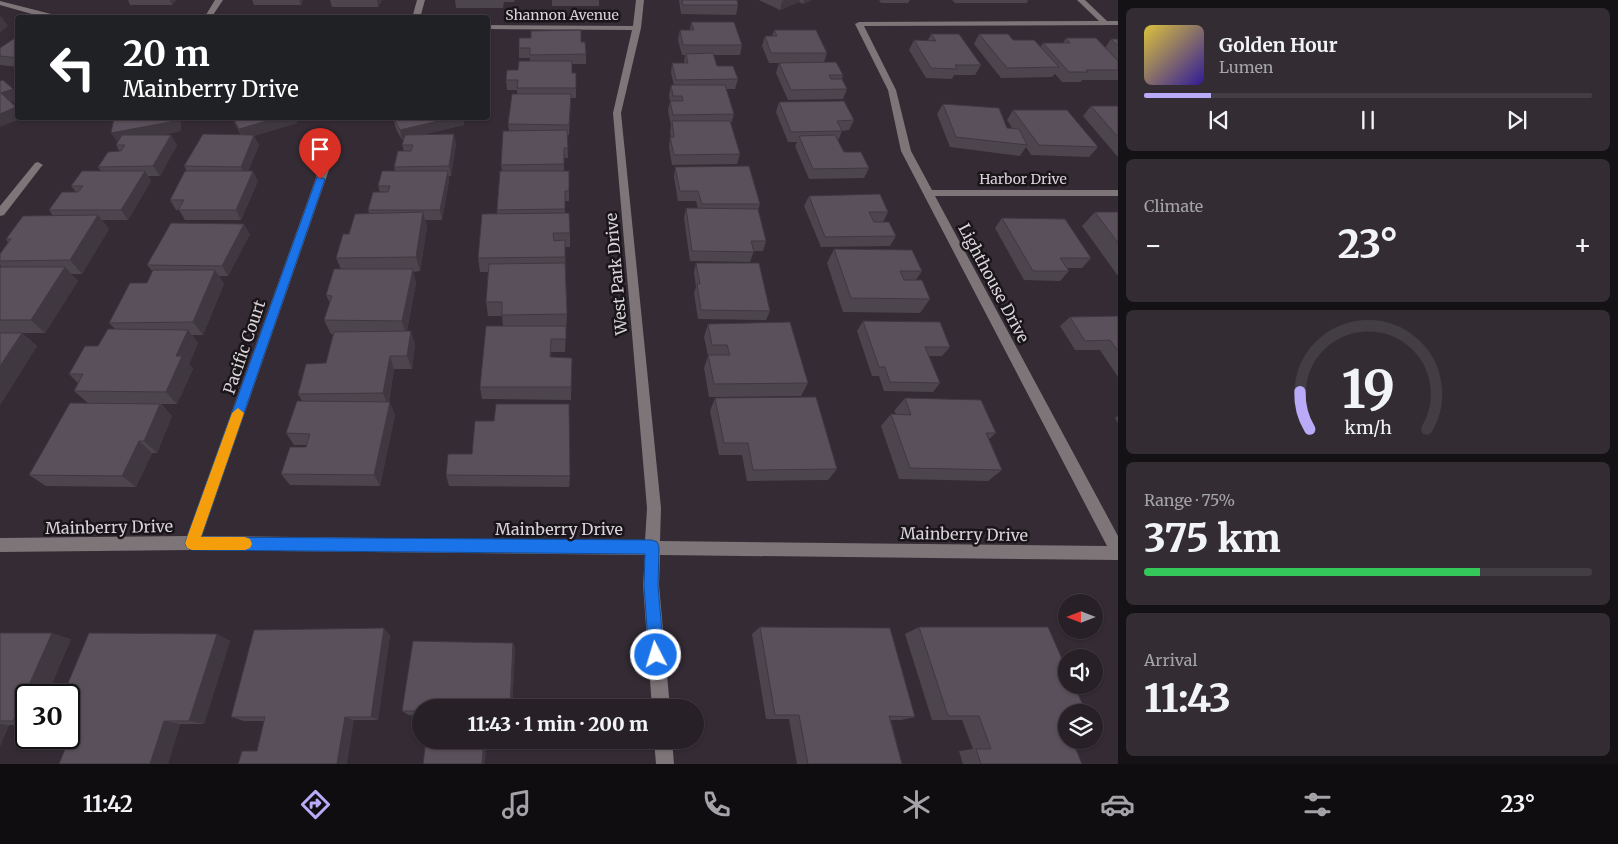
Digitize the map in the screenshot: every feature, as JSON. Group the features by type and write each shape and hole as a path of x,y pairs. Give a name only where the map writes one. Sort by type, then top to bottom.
{"street":[{"path":"210,15 220,0"},
{"path":"417,15 421,0"},
{"name":"West Park Drive","path":"640,0 637,28 617,113 654,508 651,586 659,699"},
{"path":"1081,0 1105,23 1118,22"},
{"path":"0,2 46,15"},
{"name":"Lighthouse Drive","path":"1105,23 859,24 892,90 906,151 1118,552"},
{"name":"Shannon Avenue","path":"490,27 637,28"},
{"name":"Pacific Court","path":"192,543 327,161"},
{"path":"0,214 38,165"},
{"name":"Harbor Drive","path":"928,193 1118,193"},
{"name":"Mainberry Drive","path":"0,546 192,543 1118,552"},
{"path":"664,749 665,764"}],"building":[{"path":"682,0 737,0 738,5 683,5"},
{"path":"691,22 734,22 742,45 683,45 680,30 694,30"},
{"path":"581,30 581,42 585,42 586,54 530,55 530,48 519,48 519,38 531,38 531,31"},
{"path":"774,30 816,30 827,53 771,53 765,36 777,36"},
{"path":"931,34 959,34 981,65 955,65 957,69 931,68 914,40 936,41"},
{"path":"979,34 1008,34 1013,40 1034,40 1059,67 1007,68"},
{"path":"15,38 15,58 0,56 0,48"},
{"path":"1066,38 1096,38 1118,61 1118,70 1069,72 1043,43 1070,43"},
{"path":"1111,39 1118,39 1118,46"},
{"path":"713,53 717,66 733,66 738,79 676,80 672,63 688,63 686,54"},
{"path":"519,61 572,61 572,73 576,73 576,88 517,88 518,80 506,80 507,70 518,70"},
{"path":"836,62 843,75 829,75 831,79 842,79 847,89 791,90 779,63"},
{"path":"3,80 13,89 1,93 15,107 0,114 0,81"},
{"path":"671,85 725,85 734,114 673,115 670,101 683,101 682,96 673,96"},
{"path":"512,94 571,94 569,125 508,124"},
{"path":"844,101 854,120 837,121 842,131 791,132 779,102"},
{"path":"943,104 999,108 1007,128 1019,129 1027,145 956,137"},
{"path":"1091,106 1118,106 1118,137"},
{"path":"1013,110 1067,110 1098,147 1039,145"},
{"path":"114,120 175,120 175,121 111,133"},
{"path":"234,120 270,120 239,129"},
{"path":"395,120 442,120 400,130"},
{"path":"672,121 730,121 740,154 674,155 670,137 674,137"},
{"path":"567,130 568,148 564,148 564,164 501,165 503,131"},
{"path":"203,134 254,135 241,167 184,166"},
{"path":"454,134 449,166 394,167 398,151 411,151 413,145 402,145 405,135"},
{"path":"122,135 171,135 153,166 98,167 108,152 121,151 125,145 116,145"},
{"path":"835,135 844,152 861,152 869,168 813,169 799,136"},
{"path":"749,166 760,204 702,204 698,191 680,191 675,167"},
{"path":"82,171 145,171 121,210 49,210 62,192 78,192 83,186 71,186"},
{"path":"185,171 253,171 236,210 178,210 184,200 170,200"},
{"path":"382,171 448,171 440,210 368,210 373,192 388,192 390,186 378,186"},
{"path":"500,171 569,171 569,191 565,191 565,209 497,210"},
{"path":"880,194 888,212 869,212 874,222 889,222 896,236 825,237 809,196"},
{"path":"686,208 758,209 766,241 751,241 754,252 692,251"},
{"path":"423,212 416,257 336,258 343,234 349,234 355,214"},
{"path":"1095,212 1118,212 1118,243"},
{"path":"569,213 570,233 553,233 554,241 565,240 565,257 478,258 482,214"},
{"path":"98,215 70,260 0,261 0,254 11,239 6,239 23,216"},
{"path":"1002,218 1065,219 1091,258 1060,258 1069,271 1033,271"},
{"path":"171,223 244,224 222,266 147,265"},
{"path":"834,249 912,250 922,271 900,271 904,280 922,280 930,299 851,298"},
{"path":"565,263 567,314 502,315 502,302 486,302 489,264"},
{"path":"696,263 759,263 770,311 701,310 697,284 700,284"},
{"path":"0,267 65,267 31,320 0,320"},
{"path":"334,269 413,269 402,321 324,320 332,296 326,295"},
{"path":"153,270 215,270 193,322 109,323 130,283 147,283"},
{"path":"1118,316 1118,351 1110,340 1085,341 1070,317"},
{"path":"863,321 940,322 950,347 925,347 940,383 890,382 885,367 879,367"},
{"path":"790,322 808,383 714,384 708,355 730,355 727,345 712,345 708,324"},
{"path":"486,326 566,326 566,339 551,339 550,357 572,358 571,387 480,387"},
{"path":"108,329 188,330 176,356 182,356 166,392 74,391 83,374 69,374 85,346 98,346"},
{"path":"411,331 407,356 390,356 383,393 298,394 306,364 326,363 334,332"},
{"path":"0,333 22,333 0,366"},
{"path":"816,397 837,469 753,470 748,443 724,443 715,398"},
{"path":"905,398 981,400 996,433 986,433 1002,470 910,468 891,414 911,415"},
{"path":"297,401 390,402 374,475 281,474 290,447 306,447 310,434 286,433"},
{"path":"70,403 160,404 144,441 139,441 122,476 29,475"},
{"path":"496,404 569,404 570,476 446,475 448,454 472,454 475,421 494,421"},
{"path":"760,627 890,628 915,717 889,716 902,764 808,764 799,715 775,715"},
{"path":"919,627 1048,627 1058,650 1058,694 1078,694 1082,704 1058,704 1058,749 1076,749 1082,764 981,764 976,749 991,749 979,716 948,716"},
{"path":"384,628 371,717 345,717 337,764 238,764 242,751 257,751 265,717 231,717 254,630"},
{"path":"0,633 52,633 29,684 15,684 15,716 13,721 0,721"},
{"path":"89,633 217,634 189,721 164,721 150,764 59,764 65,749 80,749 80,684 68,684"},
{"path":"413,641 513,643 510,699 412,699 412,711 402,711"},
{"path":"425,749 483,749 482,764 423,764"}],"slow traffic":[{"path":"238,413 192,543 245,544"}],"route":[{"path":"320,179 192,543 652,547 651,586 656,655"}]}
